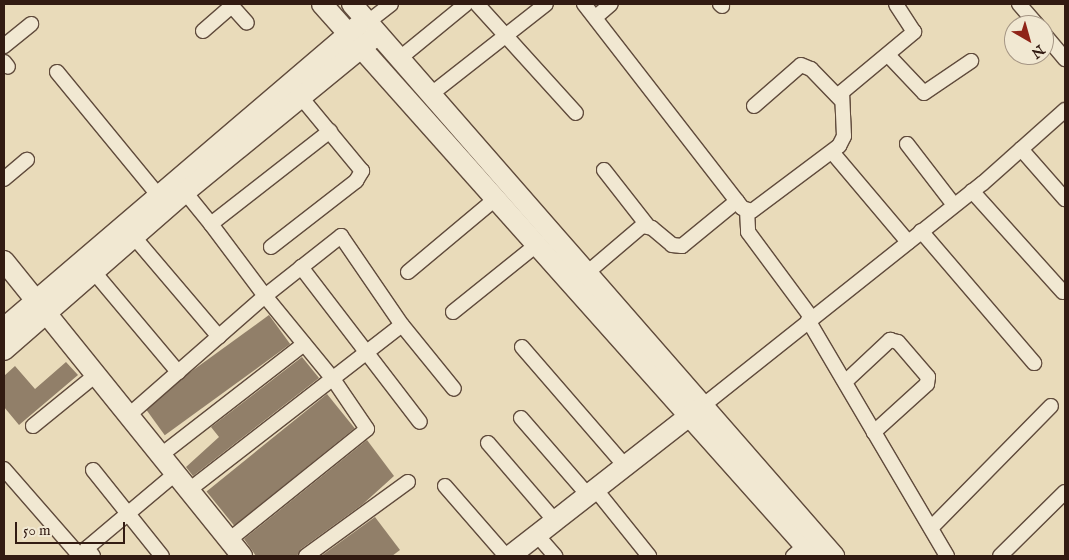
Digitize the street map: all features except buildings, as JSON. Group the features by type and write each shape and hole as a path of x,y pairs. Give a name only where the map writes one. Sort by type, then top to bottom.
{"street":[{"path":"322,4 688,418 804,553"},
{"path":"352,4 430,95 705,404 834,556"},
{"path":"4,328 94,272 296,91 355,42 391,4"},
{"path":"400,58 466,4"},
{"path":"477,4 576,113"},
{"path":"430,95 546,4"},
{"path":"584,4 597,16 742,206 748,232 810,319 874,432 948,556"},
{"path":"597,16 611,4"},
{"path":"604,170 647,225 672,245 682,246 742,206 758,209 832,152 844,136 840,99 846,87 888,55 914,32 896,4"},
{"path":"1019,4 1028,15"},
{"path":"203,31 231,5 247,23"},
{"path":"4,46 31,24"},
{"path":"1054,46 1065,59"},
{"path":"888,55 924,93 971,61"},
{"path":"754,106 801,65 811,69 840,99"},
{"path":"57,72 158,195"},
{"path":"271,247 360,176 361,167 296,91"},
{"path":"4,350 43,305 158,195 296,91"},
{"path":"510,556 688,418 972,191 1065,110"},
{"path":"211,224 330,131"},
{"path":"907,144 954,205"},
{"path":"1021,149 1065,199"},
{"path":"832,152 908,242"},
{"path":"4,178 27,160"},
{"path":"972,191 1063,292"},
{"path":"185,192 265,296 333,379 368,429 229,540"},
{"path":"408,272 494,200"},
{"path":"588,272 639,228 647,225"},
{"path":"922,231 1034,363"},
{"path":"129,415 265,296 341,236 402,326 454,389"},
{"path":"134,237 219,337"},
{"path":"452,312 535,246"},
{"path":"4,261 43,305 242,556"},
{"path":"301,267 420,422"},
{"path":"94,272 178,372"},
{"path":"190,490 402,326"},
{"path":"845,382 890,340 898,342 928,377 927,384 874,432"},
{"path":"161,454 304,344"},
{"path":"522,347 625,466"},
{"path":"33,426 97,374"},
{"path":"931,528 1051,406"},
{"path":"521,418 649,556"},
{"path":"488,443 556,521"},
{"path":"4,469 77,555"},
{"path":"93,470 162,556"},
{"path":"93,556 86,548 176,473"},
{"path":"306,556 408,482"},
{"path":"445,486 506,556"},
{"path":"1000,556 1065,492"},
{"path":"537,535 555,556"}]}
